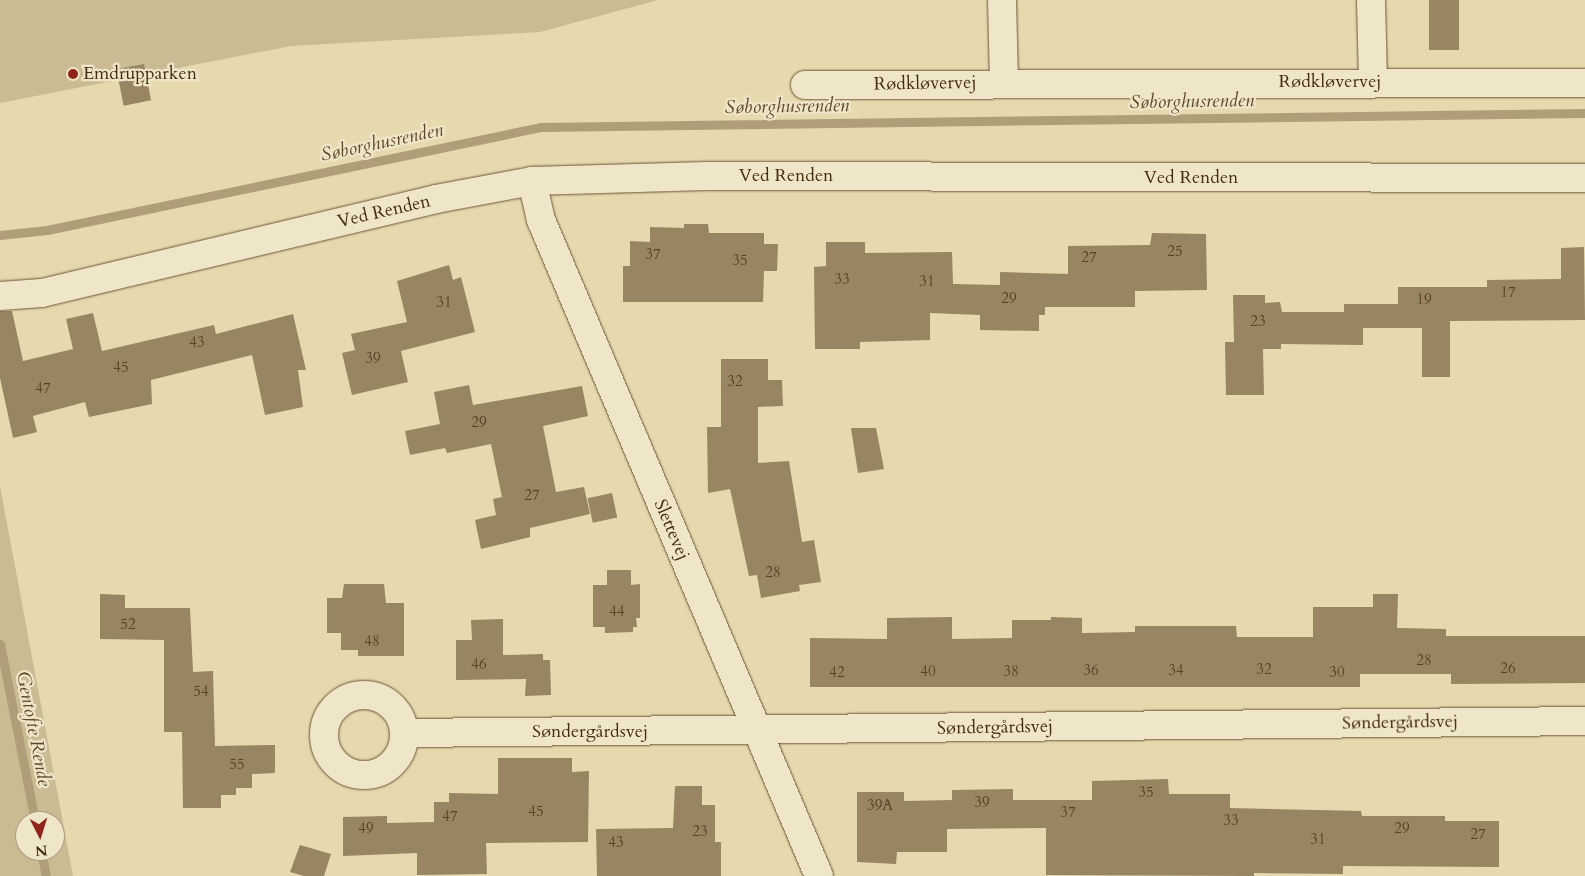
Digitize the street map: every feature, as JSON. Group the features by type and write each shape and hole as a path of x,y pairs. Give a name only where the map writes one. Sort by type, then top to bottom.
{"street":[{"path":"1002,0 1004,83"},
{"path":"1370,0 1373,82"},
{"name":"Rødkløvervej","path":"805,85 1373,82 1585,83"},
{"name":"Ved Renden","path":"0,296 42,293 436,199 532,181 707,176 1585,178"},
{"name":"Slettevej","path":"532,181 541,220 818,876"},
{"name":"Søndergårdsvej","path":"404,733 756,731 1585,721"}],"shaded area":[{"name":"Emdrupparken","path":"0,0 658,0 540,32 291,46 0,103"},
{"path":"0,486 61,811 15,811 15,861 65,861 65,833 73,876 0,876"}],"building":[{"path":"1429,0 1459,0 1459,50 1429,50"},
{"path":"144,64 151,100 124,106 117,69"},
{"path":"684,224 708,224 709,233 764,233 764,244 778,244 777,271 764,271 763,302 623,302 623,266 630,266 630,241 650,242 650,227 684,228"},
{"path":"1152,233 1206,234 1207,290 1135,291 1135,307 1045,307 1045,315 1039,315 1039,331 980,330 980,315 930,313 930,340 860,342 860,349 815,349 814,267 826,266 826,242 865,242 865,253 952,252 953,284 1000,285 1000,272 1068,274 1068,246 1150,245"},
{"path":"1584,247 1585,320 1450,321 1450,377 1422,377 1422,328 1363,328 1363,345 1281,344 1281,349 1263,349 1264,395 1226,395 1225,342 1234,342 1233,295 1265,295 1265,303 1280,302 1282,312 1344,312 1344,304 1398,304 1398,287 1487,287 1487,280 1561,279 1561,248"},
{"path":"449,265 453,280 461,277 475,332 401,351 408,382 352,395 342,353 355,350 351,334 407,322 397,281"},
{"path":"0,311 12,311 23,361 73,349 66,319 93,313 102,351 214,325 216,334 293,314 306,370 298,370 303,407 265,415 252,355 151,380 152,404 89,417 85,402 33,416 37,432 13,438 0,378"},
{"path":"721,359 768,359 768,380 782,380 783,406 758,407 758,463 789,461 802,542 814,540 821,582 799,585 800,591 761,598 757,575 749,576 730,489 708,493 707,427 721,427"},
{"path":"469,385 473,405 582,386 588,416 543,426 556,492 584,487 590,514 530,528 530,537 481,549 475,520 496,515 493,499 502,497 491,444 447,453 445,448 410,455 405,431 440,424 434,392"},
{"path":"851,428 876,428 884,469 858,473"},
{"path":"612,493 617,517 593,523 588,498"},
{"path":"607,570 631,570 631,585 640,584 640,618 636,618 637,627 633,627 633,632 605,633 605,627 593,627 593,585 607,585"},
{"path":"344,584 384,584 386,603 404,603 404,656 358,656 358,650 341,650 341,633 327,633 327,598 342,598"},
{"path":"100,594 125,595 125,608 190,608 193,672 213,671 215,746 275,745 275,773 252,774 252,788 236,788 236,795 221,795 221,808 183,808 182,732 164,732 164,640 100,639"},
{"path":"1373,594 1398,594 1397,628 1446,629 1446,636 1585,636 1585,683 1451,684 1451,674 1360,674 1360,687 810,687 810,638 887,639 887,618 952,617 952,639 1012,638 1012,620 1051,620 1051,617 1082,618 1082,633 1135,632 1135,626 1236,626 1237,637 1313,637 1313,607 1373,607"},
{"path":"503,619 503,655 543,654 543,660 550,660 551,695 525,696 526,679 456,680 456,640 472,640 471,620"},
{"path":"498,758 572,758 572,772 589,771 588,842 486,843 487,874 417,875 417,853 343,856 343,817 387,816 387,823 434,822 434,802 449,802 449,793 498,794"},
{"path":"1168,779 1169,794 1230,794 1230,808 1361,811 1362,816 1445,816 1445,821 1499,821 1499,867 1343,866 1343,874 1254,873 1254,876 1046,875 1046,828 947,829 947,852 897,852 896,864 857,862 857,792 904,792 904,801 952,800 952,790 1013,789 1013,800 1092,800 1092,781"},
{"path":"675,786 702,786 702,805 715,805 715,842 721,842 721,876 597,876 596,829 673,828"},
{"path":"300,845 331,854 324,876 304,876 290,872"}],"waterway":[{"name":"Søborghusrenden","path":"0,235 47,230 541,127 1585,113"},
{"name":"Gentofte Rende","path":"0,644 33,811"},
{"name":"Gentofte Rende","path":"43,861 46,876"}],"place":[{"name":"Emdrupparken","path":"73,74"}]}
